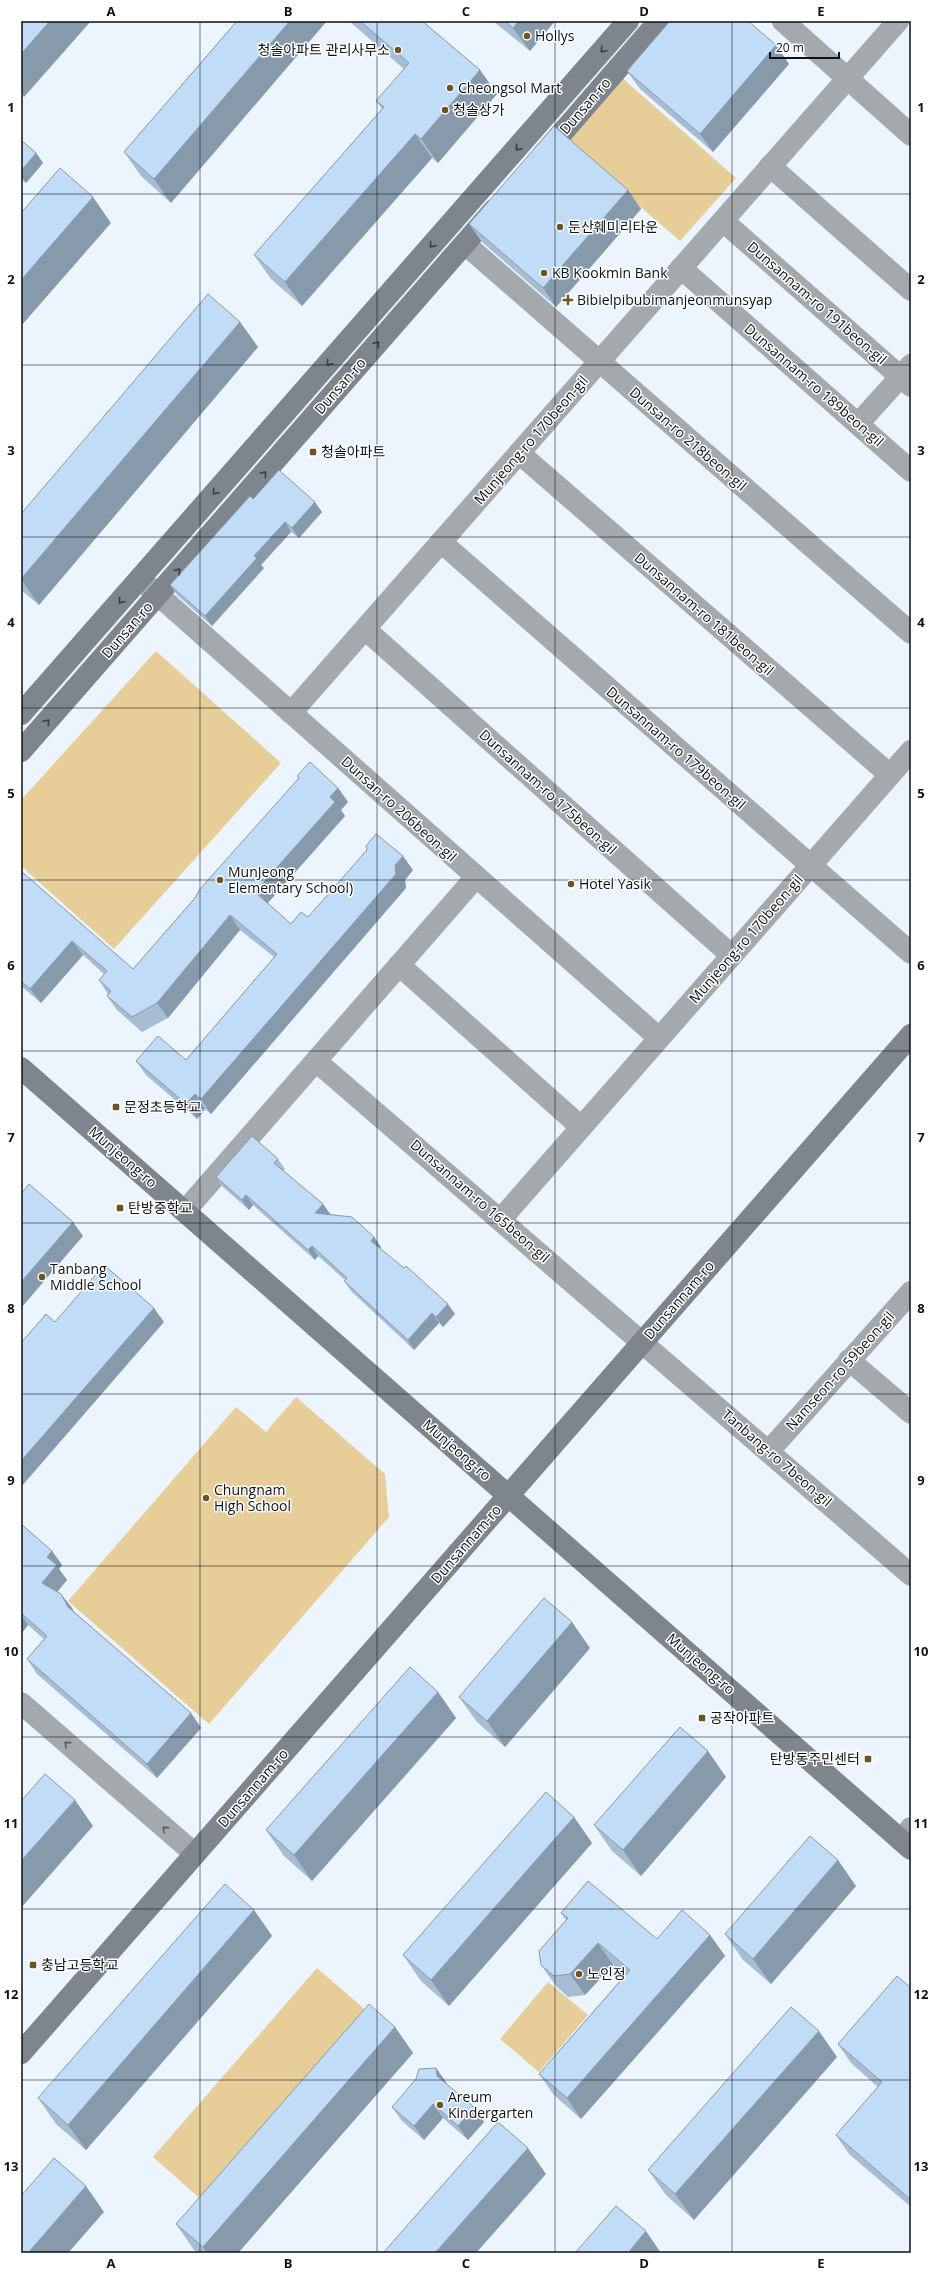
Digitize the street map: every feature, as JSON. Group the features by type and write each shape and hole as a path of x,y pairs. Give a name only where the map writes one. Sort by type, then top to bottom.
{"main road":[{"name":"Dunsan-ro","path":"21,714 628,21"},
{"name":"Dunsan-ro","path":"527,172 659,21"},
{"name":"Dunsan-ro","path":"21,751 506,196"},
{"name":"Dunsannam-ro","path":"21,2053 911,1035"},
{"name":"Munjeong-ro","path":"21,1068 509,1496 908,1839"}],"street":[{"path":"783,21 911,135"},
{"name":"Munjeong-ro 170beon-gil","path":"291,713 898,21"},
{"path":"770,166 911,290"},
{"name":"Dunsannam-ro 191beon-gil","path":"723,221 907,376"},
{"name":"Dunsan-ro 218beon-gil","path":"465,244 911,633"},
{"name":"Dunsannam-ro 189beon-gil","path":"681,268 911,471"},
{"path":"858,424 907,376"},
{"name":"Dunsannam-ro 181beon-gil","path":"519,453 890,775"},
{"name":"Dunsannam-ro 179beon-gil","path":"441,542 911,953"},
{"name":"Dunsan-ro 206beon-gil","path":"140,579 659,1038"},
{"name":"Dunsannam-ro 175beon-gil","path":"365,629 732,955"},
{"name":"Munjeong-ro 170beon-gil","path":"501,1219 911,751"},
{"path":"185,1211 476,877"},
{"path":"399,965 581,1127"},
{"name":"Dunsannam-ro 165beon-gil","path":"316,1061 643,1342"},
{"name":"Namseon-ro 59beon-gil","path":"769,1451 911,1292"},
{"name":"Tanbang-ro 7beon-gil","path":"643,1342 911,1575"},
{"path":"849,1360 911,1413"},
{"path":"21,1704 195,1854"}],"shaded area":[{"path":"612,69 736,178 680,241 556,134"},
{"path":"156,651 281,763 114,949 21,866 21,800"},
{"path":"296,1397 385,1474 389,1517 209,1724 68,1601 236,1407 266,1432"},
{"path":"317,1968 368,2012 203,2201 153,2157"},
{"path":"548,1982 588,2015 539,2072 500,2039"}],"building":[{"path":"21,21 50,21 21,54"},
{"path":"237,21 290,21 154,179 124,152"},
{"path":"360,21 422,21 480,70 421,139 415,134 285,282 254,255 384,107 376,101 409,63"},
{"path":"505,21 519,21 513,28"},
{"path":"670,21 748,21 776,45 700,134 627,71"},
{"name":"둔산훼미리타운","path":"554,126 628,190 543,288 469,224"},
{"path":"21,140 36,153 21,171"},
{"path":"60,168 93,197 21,280 21,213"},
{"path":"208,294 240,322 21,579 21,514"},
{"path":"279,470 315,502 292,528 285,522 254,556 257,558 205,616 170,585 250,496 253,499"},
{"path":"310,762 338,788 330,797 335,802 255,892 291,924 301,912 308,917 367,850 366,846 376,834 403,856 395,865 396,874 201,1099 195,1094 186,1104 136,1061 158,1036 186,1060 277,954 230,915 157,1003 132,1017 107,996 111,991 99,980 107,971 72,941 30,989 21,981 21,871 133,969 195,898 200,889 299,778 297,776"},
{"path":"252,1136 278,1159 274,1163 323,1204 315,1213 352,1217 374,1237 371,1241 404,1268 406,1266 448,1304 436,1317 432,1313 408,1340 344,1281 347,1278 312,1246 308,1250 246,1195 242,1200 216,1177"},
{"path":"29,1184 73,1222 21,1282 21,1194"},
{"path":"104,1265 154,1308 21,1461 21,1343 46,1314 55,1322"},
{"path":"21,1524 52,1551 47,1557 57,1565 42,1583 61,1594 68,1607 191,1713 147,1764 27,1659 47,1636 21,1613"},
{"path":"544,1598 572,1622 487,1721 459,1697"},
{"path":"410,1667 438,1692 294,1855 266,1830"},
{"path":"680,1727 708,1751 623,1850 594,1825"},
{"path":"45,1774 75,1800 21,1861 21,1801"},
{"path":"546,1792 574,1817 431,1980 403,1955"},
{"path":"810,1836 838,1860 753,1959 725,1934"},
{"path":"588,1881 657,1939 682,1910 710,1935 567,2098 539,2074 630,1970 598,1943 570,1974 554,1976 541,1965 539,1951 568,1918 561,1913"},
{"path":"225,1884 254,1910 68,2125 38,2098"},
{"path":"897,1976 911,1988 911,2200 836,2135 882,2082 838,2044"},
{"path":"369,2004 395,2027 203,2247 176,2224"},
{"path":"791,2007 819,2031 675,2194 648,2170"},
{"path":"436,2068 437,2076 474,2107 458,2126 433,2104 414,2126 392,2107 416,2079 419,2069"},
{"path":"498,2122 528,2148 435,2253 383,2253"},
{"path":"54,2158 86,2186 28,2253 21,2253 21,2196"},
{"path":"616,2206 646,2231 628,2253 575,2253"}],"place":[{"name":"Hollys","path":"527,36"},
{"name":"청솔아파트 관리사무소","path":"398,50"},
{"name":"Cheongsol Mart","path":"450,88"},
{"name":"청솔상가","path":"445,110"},
{"name":"둔산훼미리타운","path":"560,227"},
{"name":"KB Kookmin Bank","path":"544,273"},
{"name":"Bibielpibubimanjeonmunsyap","path":"568,300"},
{"name":"청솔아파트","path":"313,452"},
{"name":"MunJeong Elementary School)","path":"220,880"},
{"name":"Hotel Yasik","path":"571,884"},
{"name":"문정초등학교","path":"116,1107"},
{"name":"탄방중학교","path":"120,1208"},
{"name":"Tanbang Middle School","path":"42,1277"},
{"name":"Chungnam High School","path":"206,1498"},
{"name":"공작아파트","path":"702,1718"},
{"name":"탄방동주민센터","path":"868,1759"},
{"name":"충남고등학교","path":"33,1965"},
{"name":"노인정","path":"579,1974"},
{"name":"Areum Kindergarten","path":"440,2105"}]}
